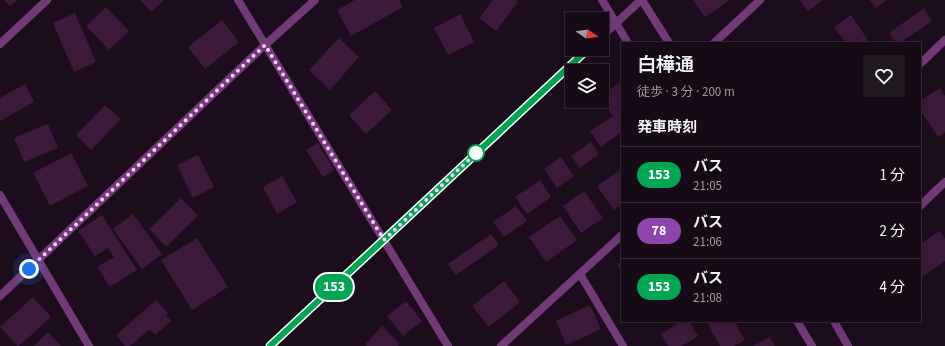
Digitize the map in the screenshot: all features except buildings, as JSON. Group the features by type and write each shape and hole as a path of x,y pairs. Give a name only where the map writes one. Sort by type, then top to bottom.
{"street":[{"path":"0,44 47,0"},
{"path":"238,0 448,346"},
{"path":"0,296 265,45 315,0"},
{"path":"602,0 627,42"},
{"path":"609,29 641,0 668,42"},
{"path":"715,42 760,0"},
{"path":"921,63 945,40"},
{"path":"270,346 581,56"},
{"path":"921,205 945,182"},
{"path":"0,195 89,346"},
{"path":"501,346 621,236"},
{"path":"580,274 623,346"},
{"path":"798,322 812,346"},
{"path":"835,322 848,346"}],"bus line":[{"name":"153","path":"270,346 581,56"}],"route":[{"path":"29,269 265,45 384,240 476,153"}]}
